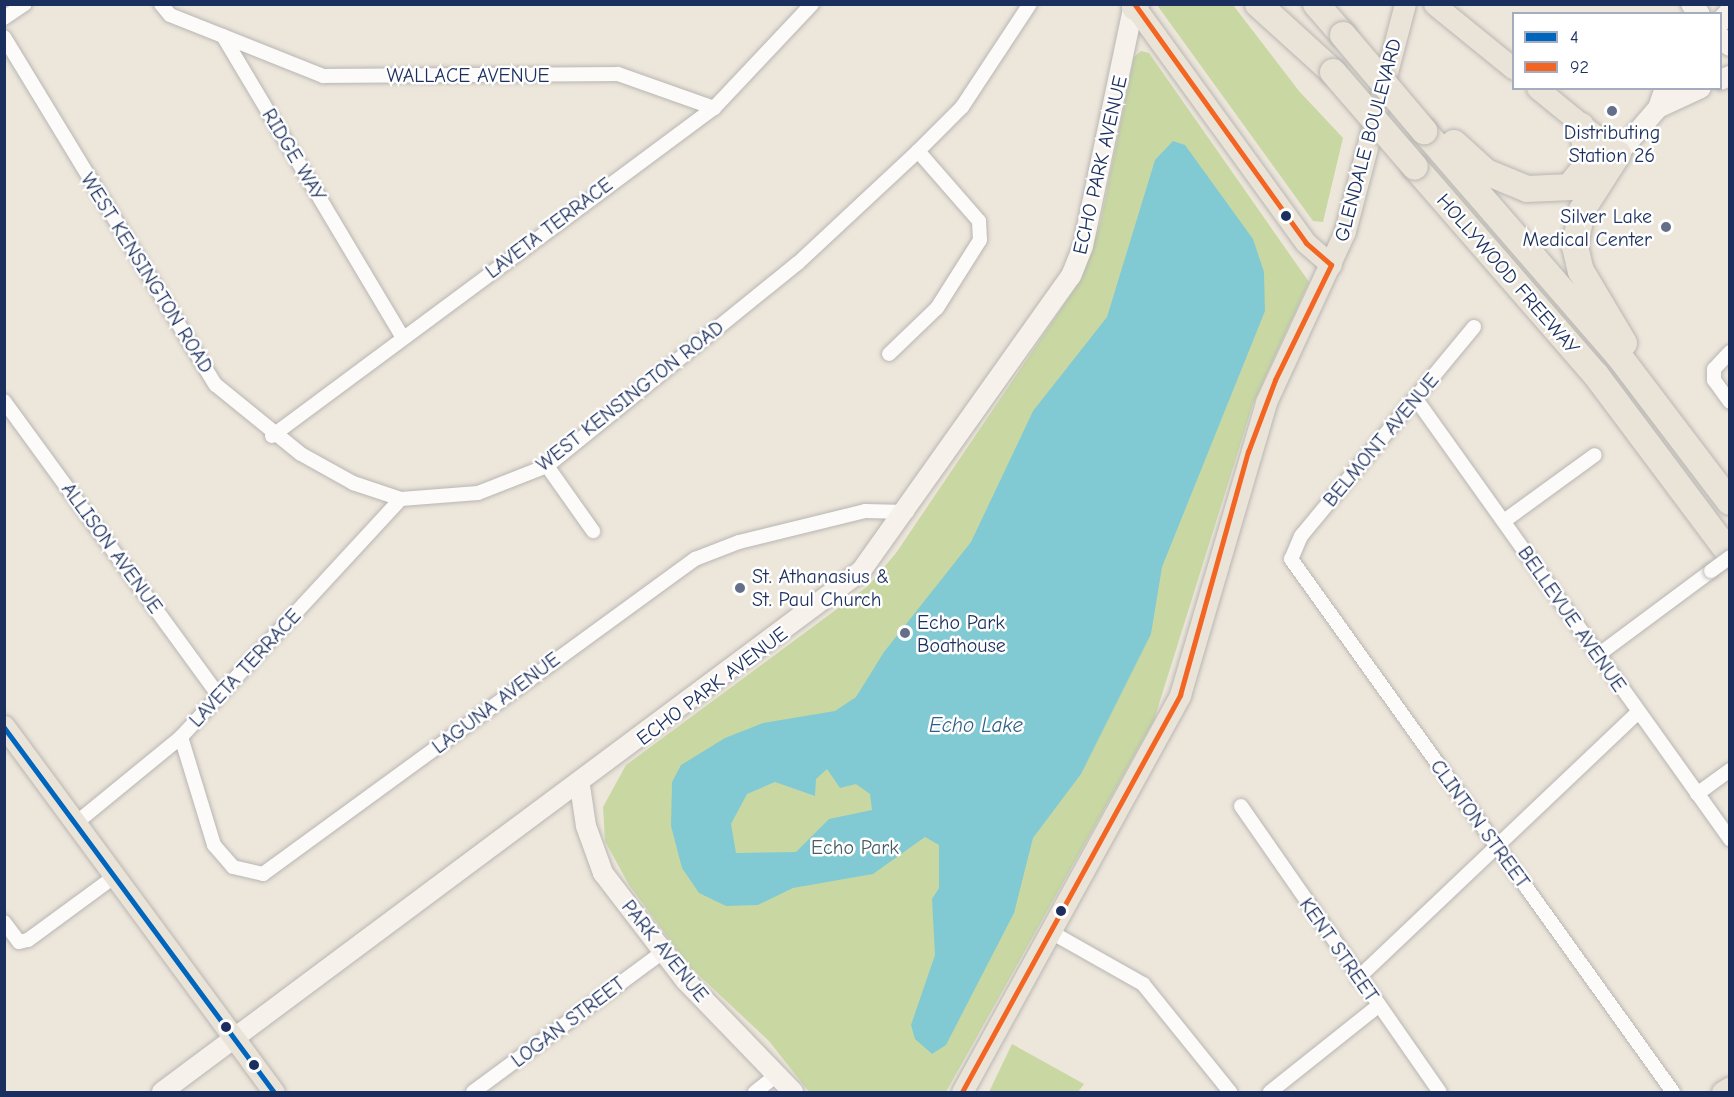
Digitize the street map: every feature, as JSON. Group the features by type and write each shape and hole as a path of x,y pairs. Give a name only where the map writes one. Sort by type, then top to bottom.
{"highway":[{"path":"1258,4 1333,72"},
{"name":"HOLLYWOOD FREEWAY","path":"1274,4 1583,359 1686,493 1725,564"},
{"name":"HOLLYWOOD FREEWAY","path":"1316,4 1426,125 1674,425 1730,502"},
{"path":"1426,125 1486,172 1513,186 1543,190 1583,182 1618,153"},
{"path":"1543,190 1567,185 1585,171 1590,153 1581,126"},
{"path":"1618,153 1577,221 1577,259 1674,425"},
{"path":"1705,468 1730,495"}],"main road":[{"name":"GLENDALE BOULEVARD","path":"964,1091 1180,694 1255,432 1331,266 1350,215 1405,4"},
{"path":"1434,4 1512,67"},
{"path":"1135,5 1306,243 1331,266"},
{"path":"1539,90 1581,126 1618,153"},
{"path":"7,733 274,1092"},
{"path":"1722,1092 1730,1087"}],"street":[{"path":"4,18 25,4"},
{"path":"160,4 170,15 224,36"},
{"name":"LAVETA TERRACE","path":"272,436 402,336 714,108 812,4"},
{"name":"WEST KENSINGTON ROAD","path":"4,37 195,356 216,385 272,436 353,483 401,499 478,493 547,466 798,263 918,151 962,107 1030,4"},
{"name":"ECHO PARK AVENUE","path":"162,1092 580,786 846,585 907,512 1071,276 1135,5"},
{"name":"WALLACE AVENUE","path":"224,36 323,76 618,74 714,108"},
{"name":"RIDGE WAY","path":"224,36 402,336"},
{"path":"1618,153 1658,108 1664,90"},
{"path":"1658,108 1697,90"},
{"path":"889,354 937,308 980,240 979,221 918,151"},
{"name":"BELMONT AVENUE","path":"1292,555 1301,536 1474,327"},
{"path":"1730,352 1714,369 1714,380 1730,402"},
{"name":"BELLEVUE AVENUE","path":"1416,399 1730,839"},
{"name":"ALLISON AVENUE","path":"4,401 219,695"},
{"path":"1504,521 1595,455"},
{"path":"547,466 593,531"},
{"name":"LAVETA TERRACE","path":"76,823 181,737 401,499"},
{"name":"LAGUNA AVENUE","path":"181,737 214,845 233,867 263,874 695,559 739,542 865,511 907,512"},
{"name":"CLINTON STREET","path":"1292,555 1299,573 1672,1092"},
{"path":"1598,655 1725,564"},
{"path":"1358,978 1638,713"},
{"path":"1697,794 1730,770"},
{"name":"PARK AVENUE","path":"580,786 586,826 603,873 663,952 793,1092"},
{"name":"KENT STREET","path":"1240,806 1358,978 1440,1092"},
{"path":"4,922 19,942 28,940 115,876"},
{"path":"1052,932 1143,984 1230,1092"},
{"name":"LOGAN STREET","path":"473,1092 663,952"},
{"path":"1270,1092 1378,1006"},
{"path":"755,1092 778,1074"}],"green space":[{"path":"1157,5 1233,5 1299,91 1343,138 1323,222 1313,221"},
{"name":"Echo Park","path":"1141,51 1149,53 1309,282 1253,404 1154,720 946,1092 809,1092 769,1041 690,967 629,885 605,841 603,807 626,765 868,586 896,553 1082,278 1100,224 1134,57"},
{"path":"1012,1044 1084,1084 1078,1092 989,1092"}],"water":[{"name":"Echo Lake","path":"1173,141 1185,145 1253,239 1264,272 1265,311 1162,567 1151,634 1081,774 1033,838 1014,913 946,1045 932,1054 915,1039 911,1025 935,955 932,899 939,888 939,845 925,837 873,874 793,888 758,905 726,906 699,893 682,868 671,826 672,782 681,765 725,738 763,723 835,711 856,697 884,652 971,542 1033,411 1107,317 1155,160","holes":["827,769 840,788 856,784 870,794 872,810 829,819 796,852 736,853 731,824 747,794 775,782 815,796 816,779"]}],"transit line":[{"name":"92","path":"962,1092 1180,695 1248,452 1275,380 1331,265 1306,243 1134,4"},
{"name":"4","path":"4,727 274,1092"}],"place":[{"name":"Distributing Station 26","path":"1612,111"},
{"name":"Silver Lake Medical Center","path":"1666,227"},
{"name":"St. Athanasius & St. Paul Church","path":"740,588"},
{"name":"Echo Park Boathouse","path":"905,633"}]}
